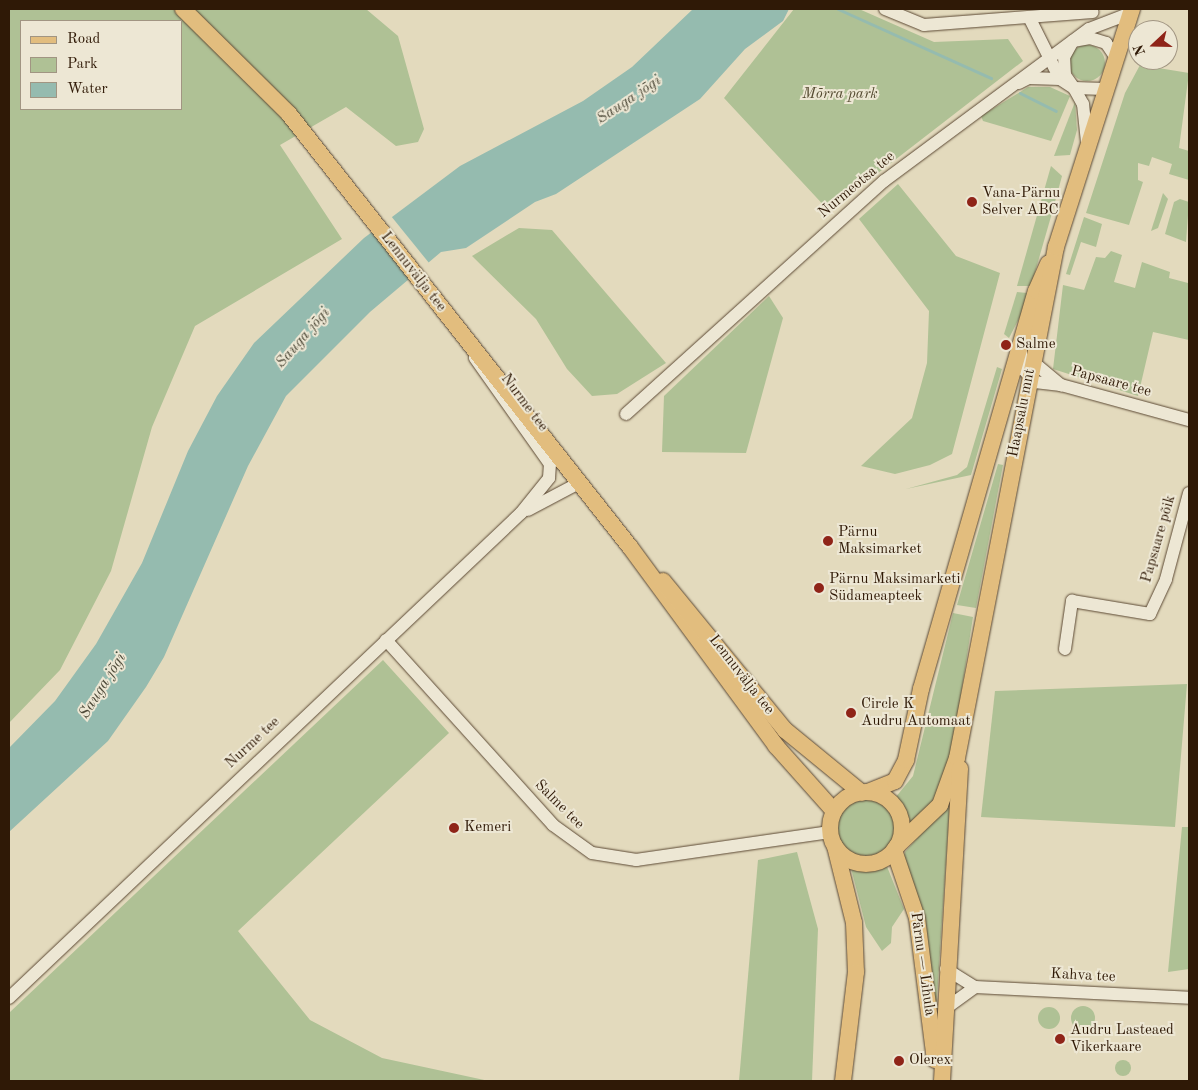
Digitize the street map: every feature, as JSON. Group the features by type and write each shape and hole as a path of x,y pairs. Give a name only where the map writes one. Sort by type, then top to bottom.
{"main road":[{"name":"Lennuvälja tee","path":"184,9 289,114 469,346 630,547 728,684 834,811"},
{"name":"Haapsalu mnt","path":"963,737 1032,361 1056,247 1104,89 1132,11"},
{"path":"843,1081 856,972 854,923 832,839 834,811 847,798 895,781 906,760 921,689 1032,305 1056,247"},
{"name":"Lennuvälja tee","path":"630,547 689,608 785,730 865,793"},
{"path":"832,839 848,859 861,864 882,860 940,805 963,737"},
{"path":"940,1081 963,737"},
{"path":"865,793 885,798 897,812 901,831 895,849"},
{"name":"Pärnu — Lihula","path":"895,849 917,918 940,1081"}],"street":[{"path":"885,9 924,26 1093,12"},
{"name":"Nurmeotsa tee","path":"626,414 884,181 1089,29 1132,11"},
{"path":"1029,17 1048,59 1060,79 1074,88 1104,89"},
{"path":"1087,143 1083,104 1065,75 1064,56 1073,41 1090,38 1106,43 1116,58"},
{"path":"1005,90 1029,78 1060,79"},
{"name":"Nurme tee","path":"9,998 521,513 549,478 550,464 485,377 469,346"},
{"path":"1021,347 1021,367 1029,378"},
{"path":"1032,361 1060,385"},
{"name":"Papsaare tee","path":"1029,378 1189,420"},
{"path":"549,478 574,478"},
{"name":"Nurme tee","path":"521,513 574,478"},
{"name":"Papsaare põik","path":"1065,649 1072,601 1150,614 1166,579 1189,493"},
{"name":"Salme tee","path":"386,640 553,825 592,854 636,860 832,839"},
{"name":"Kahva tee","path":"946,969 975,987 1189,998"},
{"path":"945,1009 975,987"}],"green space":[{"path":"9,9 366,9 398,36 424,129 418,142 396,146 346,107 280,145 342,239 195,326 152,427 111,571 60,670 9,723"},
{"name":"Mõrra park","path":"794,9 859,9 934,42 1008,39 1023,61 829,211 724,98"},
{"path":"1087,45 1094,46 1100,50 1104,56 1104,70 1100,76 1094,80 1087,81 1080,80 1074,76 1070,70 1069,63 1070,56 1074,50 1080,46"},
{"path":"1137,70 1171,70 1189,73 1179,148 1189,151 1189,180 1169,174 1172,164 1152,157 1149,166 1138,163 1138,180 1143,182 1129,225 1086,213 1125,93"},
{"path":"1028,87 1050,87 1070,96 1051,141 983,121 981,116"},
{"path":"1075,102 1077,130 1070,155 1054,156"},
{"path":"1051,166 1062,176 1052,213 1031,286 1017,286"},
{"path":"898,184 956,256 1000,273 952,454 930,465 895,474 861,466 912,418 927,363 929,311 859,219"},
{"path":"1163,193 1168,199 1158,228 1151,231"},
{"path":"1180,199 1189,202 1186,242 1165,234 1174,202"},
{"path":"1084,217 1102,224 1096,247 1081,242 1070,275 1066,274"},
{"path":"519,228 552,230 666,363 617,394 592,396 567,369 536,319 472,256"},
{"path":"1111,251 1122,255 1114,282 1135,288 1142,262 1170,272 1169,278 1188,283 1189,277 1189,340 1153,332 1138,396 1053,369 1063,285 1084,290 1096,257 1105,258"},
{"path":"1017,292 1027,293 1025,307 1009,338 1004,334"},
{"path":"769,296 783,318 746,453 662,452 664,396"},
{"path":"997,367 1002,369 971,475 906,489 957,475 967,467"},
{"path":"998,464 1003,465 976,608 957,605"},
{"path":"953,613 973,617 951,759 937,797 908,831 895,798 913,776"},
{"path":"383,660 449,733 238,931 310,1020 382,1058 489,1081 9,1081 9,1013"},
{"path":"1187,684 1175,827 981,817 995,691"},
{"path":"866,800 877,802 890,813 895,829 893,840 882,853 866,858 855,856 842,845 837,829 839,818 850,805"},
{"path":"950,801 936,1012 903,860 905,852"},
{"path":"1182,827 1189,827 1189,969 1168,972"},
{"path":"797,852 818,929 812,1081 739,1081 758,860"},
{"path":"886,864 904,909 892,927 891,943 882,951 866,927 851,868"},
{"path":"1083,1006 1092,1009 1095,1018 1092,1027 1083,1030 1074,1027 1071,1018 1074,1009"},
{"path":"1049,1007 1059,1014 1060,1018 1053,1028 1049,1029 1039,1022 1038,1018 1045,1008"},
{"path":"1123,1060 1129,1062 1131,1068 1129,1074 1123,1076 1117,1074 1115,1068 1117,1062"}],"water":[{"name":"Sauga jõgi","path":"693,9 789,9 783,21 745,49 700,99 556,194 535,202 466,248 441,252 370,312 286,396 248,466 164,657 146,687 108,741 9,832 9,748 55,701 96,644 142,563 188,451 217,396 254,343 364,238 460,166 583,101 632,67"}],"pier":[{"path":"391,216 431,265 412,280 372,231"}],"waterway":[{"path":"838,9 991,78"},
{"path":"1020,93 1056,111"}],"place":[{"name":"Vana-Pärnu Selver ABC","path":"972,202"},
{"name":"Salme","path":"1006,345"},
{"name":"Pärnu Maksimarket","path":"828,541"},
{"name":"Pärnu Maksimarketi Südameapteek","path":"819,588"},
{"name":"Circle K Audru Automaat","path":"851,713"},
{"name":"Kemeri","path":"454,828"},
{"name":"Audru Lasteaed Vikerkaare","path":"1060,1039"},
{"name":"Olerex","path":"899,1061"}]}
